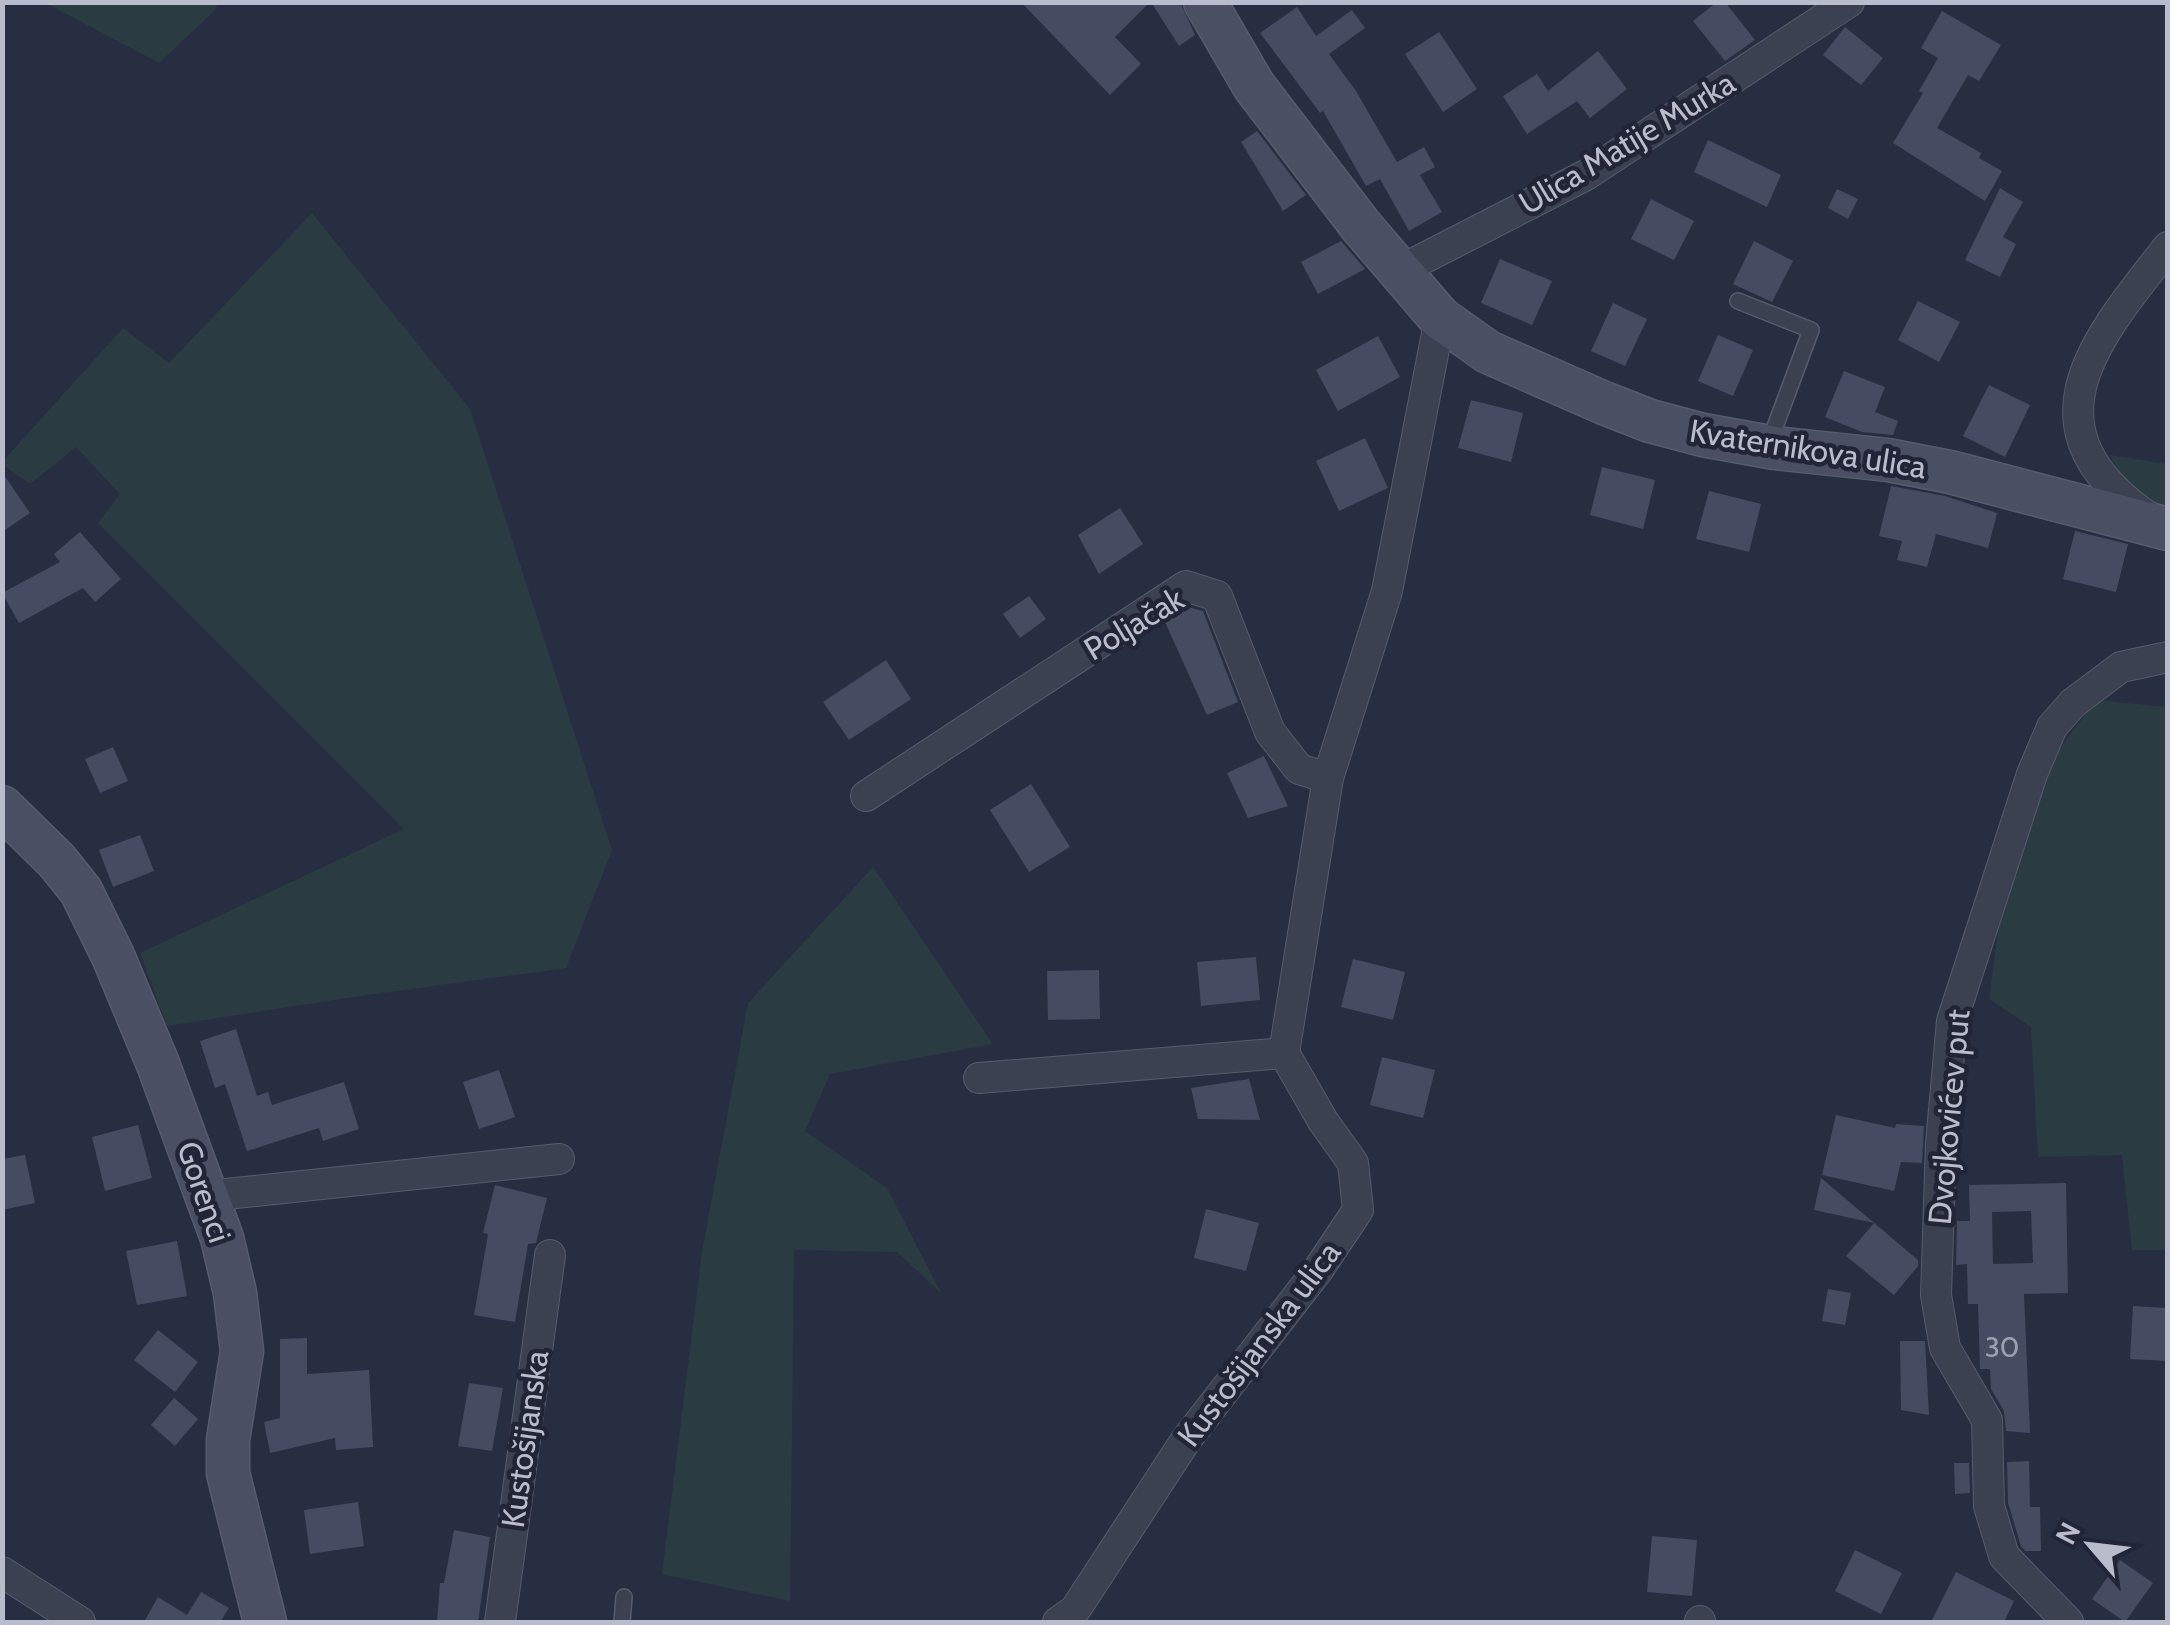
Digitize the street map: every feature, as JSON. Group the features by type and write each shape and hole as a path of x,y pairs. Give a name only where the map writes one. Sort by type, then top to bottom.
{"street":[{"name":"Kvaternikova ulica","path":"1205,2 1254,86 1399,271 1440,318 1488,352 1650,421 1703,435 1950,472 2166,528"},
{"name":"Ulica Matije Murka","path":"1399,271 1586,176 1849,2"},
{"path":"2166,528 2102,476 2090,458 2080,434 2078,394 2083,372 2109,325 2168,247"},
{"path":"979,1078 1284,1053 1328,778 1387,591 1440,318"},
{"name":"Poljačak","path":"866,796 1186,586 1217,596 1270,732 1299,768 1328,778"},
{"name":"Dvojkovićev put","path":"2068,1622 2004,1556 1990,1506 1987,1420 1945,1348 1936,1295 1941,1143 1952,1021 2032,774 2052,727 2073,703 2121,667 2168,658"},
{"name":"Gorenci","path":"2,807 57,860 81,891 144,1029 222,1238 242,1351 228,1440 228,1474 265,1622"},
{"name":"Kustošijanska ulica","path":"1058,1622 1074,1610 1186,1440 1318,1270 1358,1210 1353,1163 1284,1053"},
{"path":"207,1196 559,1158"},
{"name":"Kustošijanska","path":"500,1622 550,1255"},
{"path":"2,1572 80,1622"}],"lane":[{"path":"1738,301 1811,330 1767,446"},
{"path":"622,1622 624,1596"}],"shaded area":[{"path":"46,3 218,3 159,63"},
{"path":"312,213 470,409 612,850 566,968 167,1026 140,953 404,829 98,523 120,494 76,447 30,484 3,465 3,461 123,328 169,363"},
{"path":"2110,455 2167,464 2167,515 2121,477"},
{"path":"2096,700 2167,707 2167,1250 2132,1250 2122,1155 2038,1157 2031,1027 1989,999 1998,931 2044,770"},
{"path":"873,867 993,1044 830,1074 805,1131 887,1188 941,1293 897,1252 794,1250 790,1601 662,1574 702,1252 748,1003"}],"building":[{"path":"1021,2 1150,2 1115,37 1141,64 1110,95"},
{"path":"1151,2 1180,2 1195,35 1179,46"},
{"path":"1717,2 1725,2 1755,40 1725,61 1693,21"},
{"path":"1297,7 1316,36 1352,10 1365,28 1329,54 1356,91 1397,162 1424,147 1435,167 1420,175 1442,212 1409,231 1380,179 1366,186 1323,111 1320,113 1260,33"},
{"path":"1942,11 2001,45 1979,81 1968,75 1937,128 1981,153 1979,158 2002,171 1985,201 1893,143 1923,93 1919,91 1938,58 1921,48"},
{"path":"1845,27 1883,58 1861,85 1823,55"},
{"path":"1439,32 1477,89 1443,112 1405,54"},
{"path":"1598,51 1627,89 1590,118 1577,101 1527,134 1503,96 1537,74 1548,91"},
{"path":"1257,131 1306,195 1283,211 1241,142"},
{"path":"1708,140 1781,175 1767,207 1694,172"},
{"path":"2000,188 2023,202 2003,237 2016,244 2000,277 1965,260"},
{"path":"1837,189 1858,199 1848,219 1828,208"},
{"path":"1651,199 1694,221 1674,260 1631,239"},
{"path":"1341,241 1365,269 1318,294 1301,262"},
{"path":"1754,241 1793,261 1772,302 1733,284"},
{"path":"1500,259 1552,281 1532,325 1481,303"},
{"path":"1918,301 1960,322 1939,362 1898,340"},
{"path":"1613,303 1647,319 1625,366 1591,351"},
{"path":"1718,335 1753,350 1733,396 1698,381"},
{"path":"1378,336 1400,377 1338,411 1316,370"},
{"path":"1844,371 1885,387 1875,412 1898,421 1893,435 1862,432 1825,417"},
{"path":"1989,385 2030,405 2005,457 1963,436"},
{"path":"1471,400 1523,413 1511,462 1458,448"},
{"path":"1365,438 1388,488 1339,511 1316,461"},
{"path":"1602,467 1655,480 1643,529 1590,515"},
{"path":"2,472 30,513 2,532"},
{"path":"1891,486 1945,496 1997,513 1988,548 1936,534 1927,567 1897,560 1902,541 1879,536"},
{"path":"1709,491 1761,504 1749,552 1696,539"},
{"path":"1120,508 1143,544 1099,574 1078,535"},
{"path":"2075,531 2128,544 2116,592 2063,579"},
{"path":"80,532 121,579 95,602 83,588 19,623 2,593 60,562 54,554"},
{"path":"1029,596 1046,619 1020,638 1003,614"},
{"path":"1188,607 1203,611 1238,702 1207,715 1165,622"},
{"path":"886,660 911,699 849,740 823,702"},
{"path":"113,747 128,781 100,793 85,759"},
{"path":"1264,756 1288,806 1248,818 1227,773"},
{"path":"1031,784 1070,847 1029,872 990,810"},
{"path":"140,835 154,871 113,887 99,850"},
{"path":"1256,957 1260,1000 1201,1006 1197,962"},
{"path":"1353,959 1405,972 1393,1020 1341,1007"},
{"path":"1099,970 1100,1019 1048,1020 1047,971"},
{"path":"236,1029 257,1096 268,1092 272,1105 344,1082 359,1129 323,1141 319,1128 247,1151 225,1084 215,1088 200,1041"},
{"path":"1382,1057 1435,1070 1423,1118 1370,1105"},
{"path":"499,1070 515,1117 479,1129 463,1082"},
{"path":"1249,1079 1260,1120 1198,1119 1191,1088"},
{"path":"1836,1115 1895,1128 1896,1124 1924,1126 1922,1163 1901,1162 1894,1191 1822,1175"},
{"path":"138,1125 152,1178 105,1191 92,1137"},
{"path":"25,1155 35,1203 2,1210 2,1159"},
{"path":"1821,1178 1918,1260 1918,1266 1894,1295 1846,1256 1874,1223 1814,1210"},
{"path":"2066,1183 2068,1293 2024,1294 2030,1433 2006,1431 2004,1411 1991,1389 1990,1369 1980,1369 1978,1304 1968,1304 1967,1264 1956,1265 1957,1221 1970,1221 1969,1185","holes":["2031,1211 2033,1263 1993,1264 1992,1212"]},
{"path":"495,1185 547,1198 536,1243 528,1244 515,1322 474,1315 488,1234 483,1233"},
{"path":"1206,1209 1259,1223 1246,1271 1194,1258"},
{"path":"177,1241 187,1296 137,1305 126,1251"},
{"path":"1828,1289 1851,1293 1845,1325 1822,1321"},
{"path":"2133,1306 2168,1308 2168,1361 2130,1359"},
{"path":"158,1330 198,1362 175,1392 134,1360"},
{"path":"307,1338 307,1374 369,1370 373,1447 336,1450 335,1438 270,1453 264,1422 280,1418 280,1339"},
{"path":"1900,1341 1925,1341 1929,1415 1901,1410"},
{"path":"469,1383 503,1388 492,1451 458,1446"},
{"path":"174,1398 198,1419 175,1446 151,1425"},
{"path":"2029,1461 2030,1507 2040,1507 2041,1551 2025,1551 2021,1546 2008,1503 2007,1462"},
{"path":"1954,1463 1969,1463 1970,1493 1955,1494"},
{"path":"358,1502 364,1546 310,1554 304,1510"},
{"path":"454,1530 490,1537 478,1622 437,1622 440,1583 444,1583"},
{"path":"1652,1536 1697,1540 1692,1596 1647,1592"},
{"path":"1855,1550 1902,1573 1881,1614 1835,1591"},
{"path":"2120,1560 2153,1583 2125,1622 2092,1599"},
{"path":"1956,1572 2014,1601 2004,1622 1931,1622"},
{"path":"201,1592 229,1608 220,1622 144,1622 158,1597 187,1615"}]}
